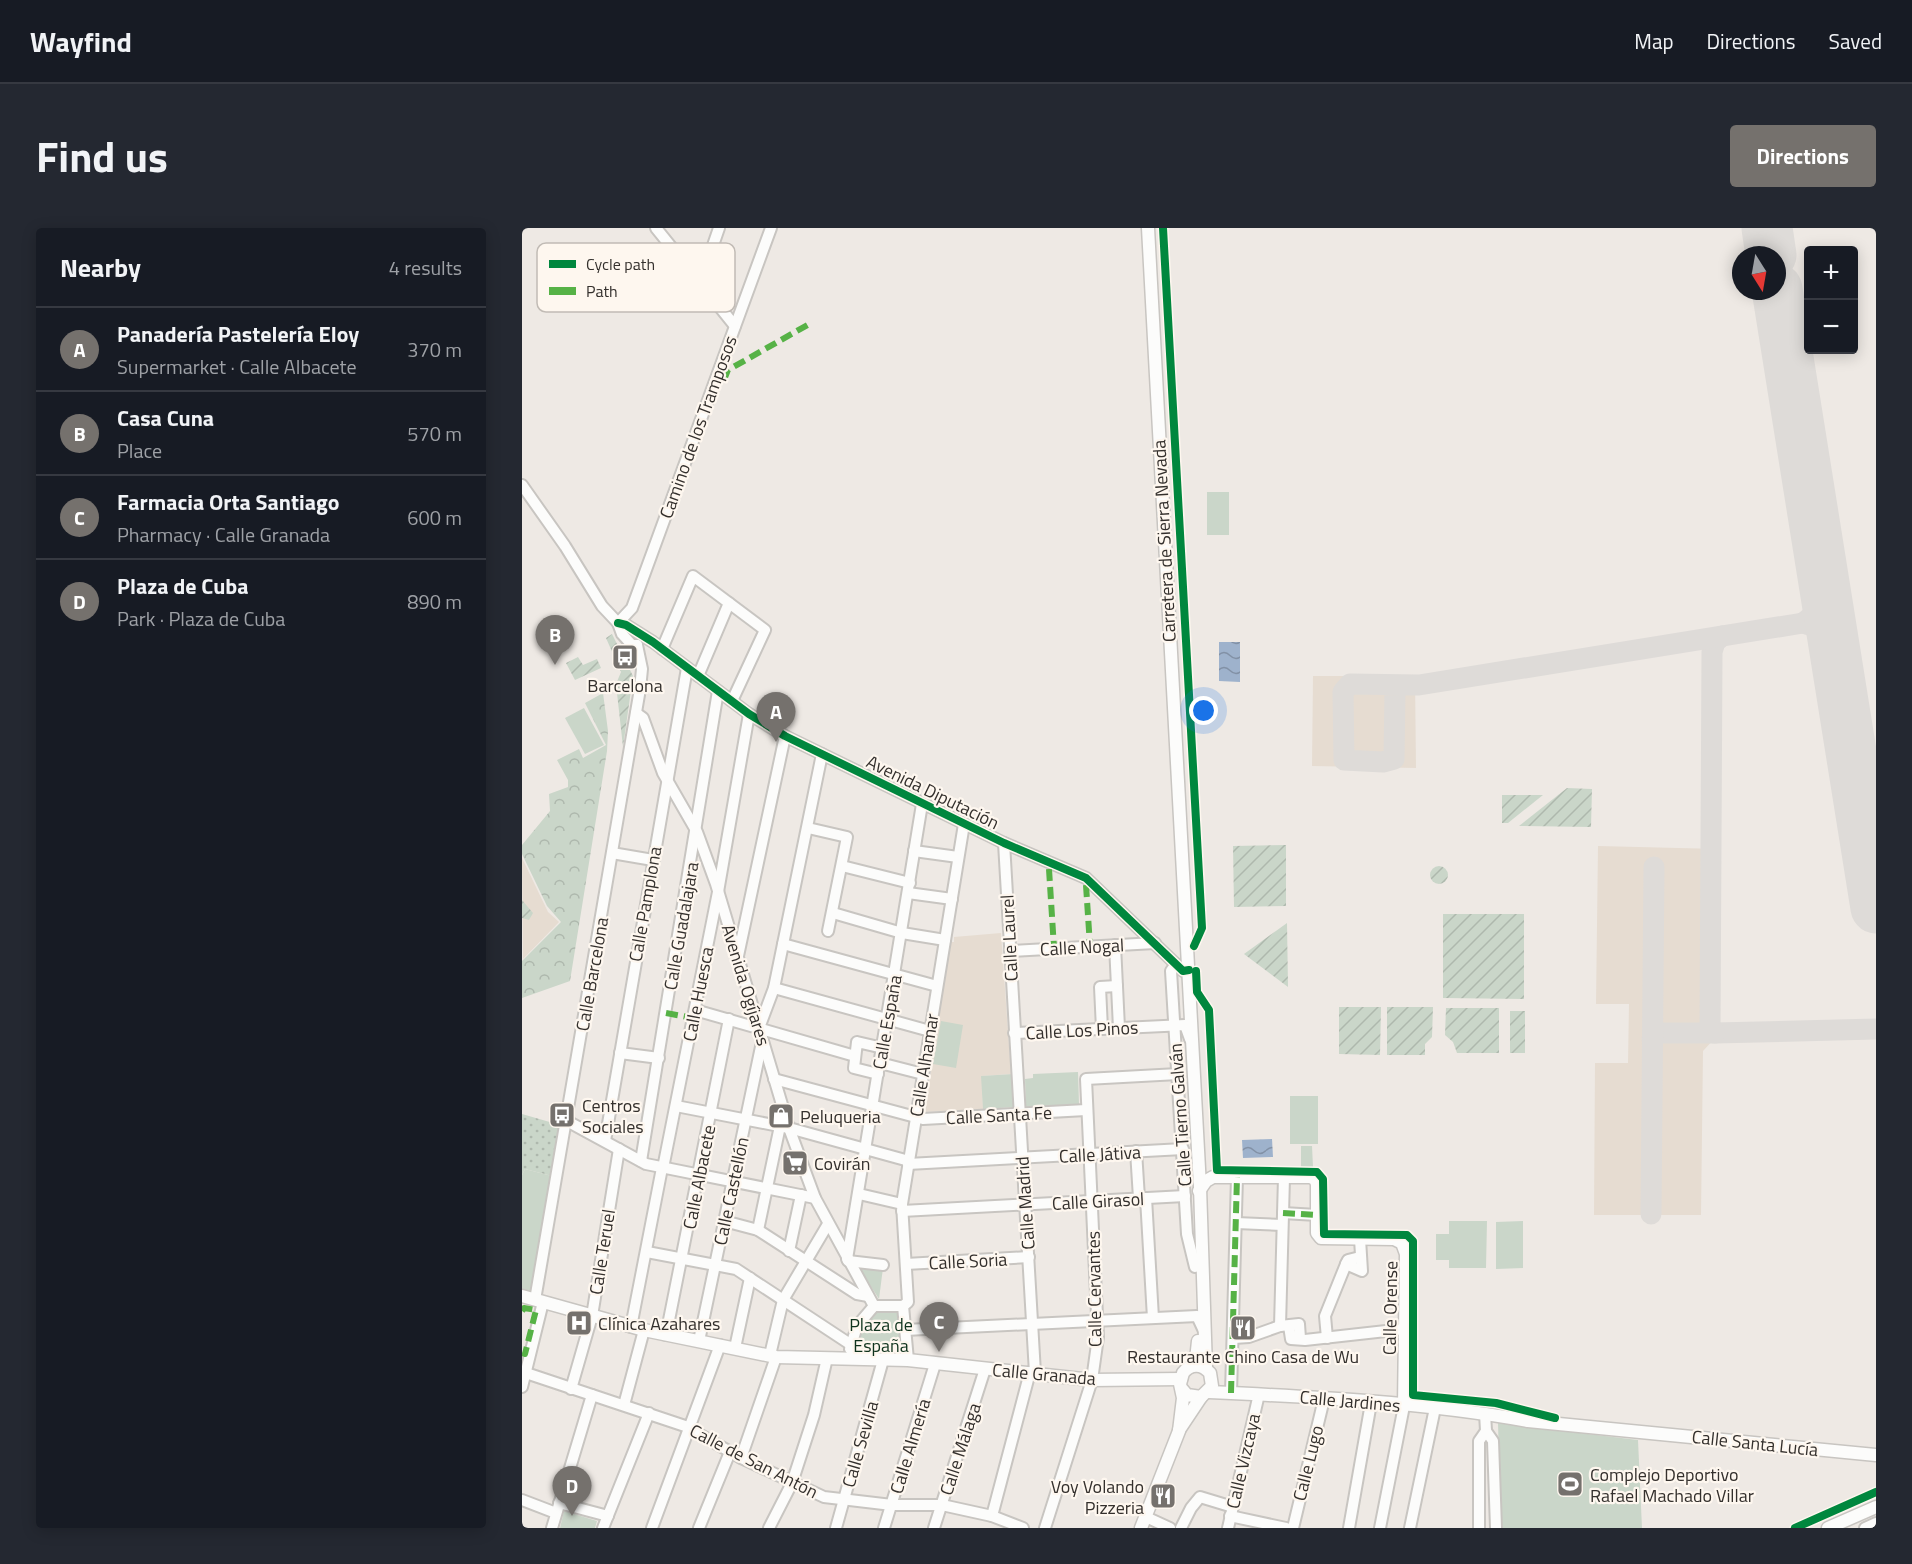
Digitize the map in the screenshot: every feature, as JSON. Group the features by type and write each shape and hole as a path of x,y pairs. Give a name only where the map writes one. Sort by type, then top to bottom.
{"main road":[{"name":"Carretera de Sierra Nevada","path":"1148,228 1180,855 1183,968"},
{"name":"Calle Tierno Galván","path":"1183,968 1179,1025 1195,1220 1198,1348 1192,1366"},
{"name":"Calle Tierno Galván","path":"1183,968 1193,1047 1206,1368"},
{"path":"1199,1160 1213,1177 1200,1187"},
{"name":"Calle Orense","path":"1213,1177 1311,1177 1316,1180 1317,1233 1321,1238 1394,1239 1402,1243 1406,1254 1404,1406"},
{"name":"Calle Tierno Galván","path":"1195,1220 1200,1187"},
{"name":"Calle Granada","path":"522,1296 631,1327 773,1356 908,1360 1092,1380 1181,1384"},
{"path":"1144,1523 1179,1431 1213,1380 1206,1368 1192,1366 1183,1373 1179,1431"},
{"path":"1181,1384 1194,1397 1205,1395"},
{"name":"Calle Jardines","path":"1205,1395 1259,1394 1435,1408 1485,1413 1528,1421 1633,1431"},
{"name":"Calle Santa Lucía","path":"1633,1431 1876,1455"},
{"path":"1828,1528 1876,1507"}],"street":[{"path":"656,228 668,243"},
{"path":"714,243 719,228"},
{"name":"Camino de los Tramposos","path":"618,623 632,608 771,228"},
{"path":"724,312 735,326"},
{"name":"Avenida Diputación","path":"522,485 565,546 602,606 618,623 626,625 643,643 662,649 732,702 785,736 1004,843 1086,878 1183,968"},
{"path":"662,649 693,576 765,630 732,702"},
{"path":"698,676 729,603"},
{"name":"Calle Barcelona","path":"522,1387 539,1301 636,713 643,643"},
{"name":"Calle Pamplona","path":"605,1141 687,668"},
{"name":"Calle Guadalajara","path":"641,1161 697,832 718,691"},
{"name":"Avenida Ogíjares","path":"636,713 643,718 667,779 697,832 718,892 763,1040 784,1127 828,1224 874,1306"},
{"name":"Calle Huesca","path":"631,1327 718,892 749,714"},
{"path":"738,958 785,736"},
{"path":"759,1029 774,988 822,754"},
{"name":"Calle España","path":"848,1260 922,804"},
{"name":"Calle Alhamar","path":"903,1306 908,1302 902,1207 964,824"},
{"path":"808,828 848,837 828,931"},
{"name":"Calle Laurel","path":"1004,843 1014,1034"},
{"path":"914,851 958,857"},
{"path":"612,853 654,860"},
{"path":"842,866 909,888 952,899"},
{"path":"833,913 902,933 945,940"},
{"name":"Calle Nogal","path":"1010,951 1155,942"},
{"path":"783,944 937,986"},
{"path":"1115,945 1119,1028"},
{"path":"1102,1029 1100,987 1117,986"},
{"path":"774,988 930,1031"},
{"path":"695,1010 855,1056"},
{"name":"Calle Albacete","path":"666,1335 700,1175 729,1019"},
{"name":"Calle Los Pinos","path":"1014,1034 1179,1025"},
{"name":"Calle Tierno Galván","path":"1179,1025 1193,1047"},
{"name":"Calle Tierno Galván","path":"1179,1025 1178,1074 1185,1196 1189,1243 1195,1267"},
{"name":"Calle Madrid","path":"992,1516 1033,1372 1033,1324 1014,1034"},
{"name":"Calle Castellón","path":"699,1341 763,1040"},
{"path":"878,1074 854,1068 857,1042 883,1048"},
{"path":"620,1053 659,1058"},
{"path":"880,1063 923,1074"},
{"name":"Calle Cervantes","path":"1045,1528 1092,1380 1098,1322 1086,1079 1178,1074"},
{"name":"Calle Santa Fe","path":"774,1079 916,1119 1086,1110"},
{"name":"Calle Játiva","path":"676,1106 784,1127 909,1163 1183,1149"},
{"path":"567,1121 641,1161 662,1168 815,1198"},
{"path":"758,1230 784,1127"},
{"name":"Calle Teruel","path":"571,1389 592,1317 619,1149"},
{"path":"1136,1151 1143,1198 1153,1318"},
{"path":"1231,1393 1237,1177"},
{"path":"1284,1177 1282,1219 1285,1326"},
{"name":"Calle Girasol","path":"858,1194 902,1207 1025,1205 1185,1196"},
{"path":"789,1251 801,1195"},
{"path":"1236,1223 1317,1215"},
{"path":"724,1221 758,1230 857,1294 868,1296"},
{"path":"741,1458 773,1356 783,1300 828,1224"},
{"path":"1327,1338 1325,1316 1348,1260 1360,1257 1360,1239"},
{"path":"837,1241 850,1240"},
{"path":"647,1251 736,1269 850,1344"},
{"name":"Calle Soria","path":"906,1264 1029,1257"},
{"path":"848,1260 883,1265"},
{"path":"735,1348 750,1278"},
{"path":"849,1359 850,1344 857,1326 874,1306 903,1306 908,1360"},
{"path":"906,1330 1197,1316"},
{"name":"Calle Tierno Galván","path":"1197,1316 1204,1331"},
{"path":"1234,1338 1249,1337 1299,1324 1300,1338 1305,1340 1404,1329"},
{"path":"624,1405 644,1330"},
{"path":"652,1528 720,1345"},
{"path":"769,1528 792,1483 814,1415 827,1358"},
{"name":"Calle Sevilla","path":"836,1528 883,1360"},
{"name":"Calle Almería","path":"885,1528 935,1364"},
{"name":"Calle de San Antón","path":"525,1367 571,1389 689,1428 741,1458 824,1497 892,1505 942,1505 992,1516 1023,1528"},
{"name":"Calle Málaga","path":"934,1528 985,1369"},
{"name":"Calle Vizcaya","path":"1228,1528 1259,1394"},
{"path":"552,1528 592,1395"},
{"name":"Calle Lugo","path":"1293,1528 1324,1399"},
{"path":"1349,1528 1371,1403"},
{"path":"1380,1528 1404,1406"},
{"path":"1410,1528 1435,1408"},
{"path":"603,1528 648,1413"},
{"path":"1485,1413 1486,1431 1493,1441 1496,1528"},
{"path":"1479,1528 1479,1441 1486,1431"},
{"path":"699,1528 730,1452"},
{"path":"1181,1528 1191,1508 1200,1497 1232,1511 1286,1528"},
{"path":"522,1500 608,1516"},
{"path":"1144,1523 1170,1528"},
{"path":"1865,1528 1876,1523"}],"shaded area":[{"path":"1313,676 1415,676 1416,768 1312,766"},
{"path":"1598,846 1719,849 1718,1039 1714,1039 1703,1051 1701,1215 1594,1215 1595,1063 1628,1063 1629,1004 1596,1004"},
{"path":"522,858 548,912 559,922 523,959"},
{"path":"1001,933 1011,1074 982,1076 983,1109 925,1112 950,942 954,942 954,937"}],"green space":[{"path":"1207,492 1229,492 1229,535 1207,535"},
{"path":"612,634 633,676 623,747 616,684 621,672 606,638"},
{"path":"578,657 583,665 597,659 601,668 575,680 566,663"},
{"path":"603,693 608,731 607,751 570,981 522,998 522,961 561,922 547,906 522,854 522,845 550,811 549,794 568,787 568,780 557,760 579,749 583,758 606,745 585,703"},
{"path":"584,708 604,745 585,754 565,718"},
{"path":"1567,788 1592,789 1591,827 1519,826"},
{"path":"1502,795 1543,795 1508,823 1502,823"},
{"path":"1286,845 1286,906 1234,907 1233,846"},
{"path":"1439,866 1445,869 1448,875 1445,881 1439,884 1433,881 1430,875 1433,869"},
{"path":"522,900 533,913 529,920 522,918"},
{"path":"1443,914 1524,914 1524,999 1443,998"},
{"path":"1287,923 1288,987 1244,954"},
{"path":"1339,1007 1381,1007 1380,1055 1339,1054"},
{"path":"1387,1007 1433,1007 1432,1037 1425,1044 1425,1055 1387,1055"},
{"path":"1446,1008 1499,1008 1499,1053 1457,1053 1453,1042 1445,1035"},
{"path":"1510,1011 1525,1011 1525,1053 1510,1053"},
{"path":"941,1021 963,1025 956,1068 933,1064"},
{"path":"1078,1072 1079,1104 1026,1107 1025,1079 1033,1078 1033,1074"},
{"path":"1013,1074 1015,1107 983,1109 981,1076"},
{"path":"1290,1096 1318,1096 1318,1144 1290,1144"},
{"path":"522,1114 560,1125 552,1176 525,1169 522,1175"},
{"path":"1301,1146 1312,1146 1313,1167 1301,1167"},
{"path":"525,1169 552,1176 530,1291 522,1289 522,1175"},
{"path":"1449,1221 1487,1221 1486,1268 1449,1268 1449,1260 1436,1260 1436,1234 1449,1234"},
{"path":"1523,1221 1523,1268 1496,1269 1496,1222"},
{"path":"857,1265 883,1268 879,1299"},
{"name":"Plaza de España","path":"875,1310 900,1310 903,1356 856,1355 861,1331"},
{"name":"Complejo Deportivo Rafael Machado Villar","path":"1498,1423 1638,1440 1642,1528 1501,1528"},
{"path":"564,1511 597,1521 595,1528 560,1528"}],"water":[{"path":"1219,642 1240,642 1240,682 1219,681"},
{"path":"1272,1139 1273,1157 1243,1158 1242,1140"}],"taxiway":[{"path":"1803,623 1821,609 1825,592"},
{"path":"1400,685 1395,690 1394,759 1383,762 1344,760 1343,692 1350,684 1419,685 1803,623 1822,629 1834,648"},
{"path":"1722,636 1715,642 1712,652 1710,1030 1715,1033 1876,1029"},
{"path":"1651,1214 1654,867"},
{"path":"1652,1039 1656,1033 1715,1033"}],"runway":[{"path":"1767,228 1770,246"},
{"path":"1779,300 1876,908"}],"marked path":[{"path":"724,380 728,370 811,323"},
{"path":"1049,869 1054,948"},
{"path":"1086,885 1090,946"},
{"path":"666,1013 693,1018"},
{"path":"1231,1393 1237,1177"},
{"path":"1283,1213 1317,1215"},
{"path":"522,1311 524,1308 536,1310 525,1354 522,1353"}],"cycle path":[{"path":"1163,228 1202,928 1194,946"},
{"path":"618,623 626,625 653,642 749,714 785,736 1004,843 1086,878 1183,971 1189,970"},
{"path":"1196,971 1197,992 1209,1010 1217,1170 1317,1172 1323,1179 1324,1234 1407,1235 1413,1241 1413,1395 1496,1403 1555,1418"},
{"path":"1795,1528 1876,1492"}],"place":[{"name":"Barcelona","path":"625,657"},
{"name":"Casa Cuna","path":"555,665"},
{"name":"Panadería Pastelería Eloy","path":"776,742"},
{"name":"Centros Sociales","path":"562,1115"},
{"name":"Peluqueria","path":"781,1116"},
{"name":"Covirán","path":"795,1163"},
{"name":"Clínica Azahares","path":"579,1323"},
{"name":"Restaurante Chino Casa de Wu","path":"1243,1328"},
{"name":"Farmacia Orta Santiago","path":"939,1352"},
{"name":"Complejo Deportivo Rafael Machado Villar","path":"1570,1484"},
{"name":"Voy Volando Pizzeria","path":"1163,1496"},
{"name":"Plaza de Cuba","path":"572,1516"}]}
